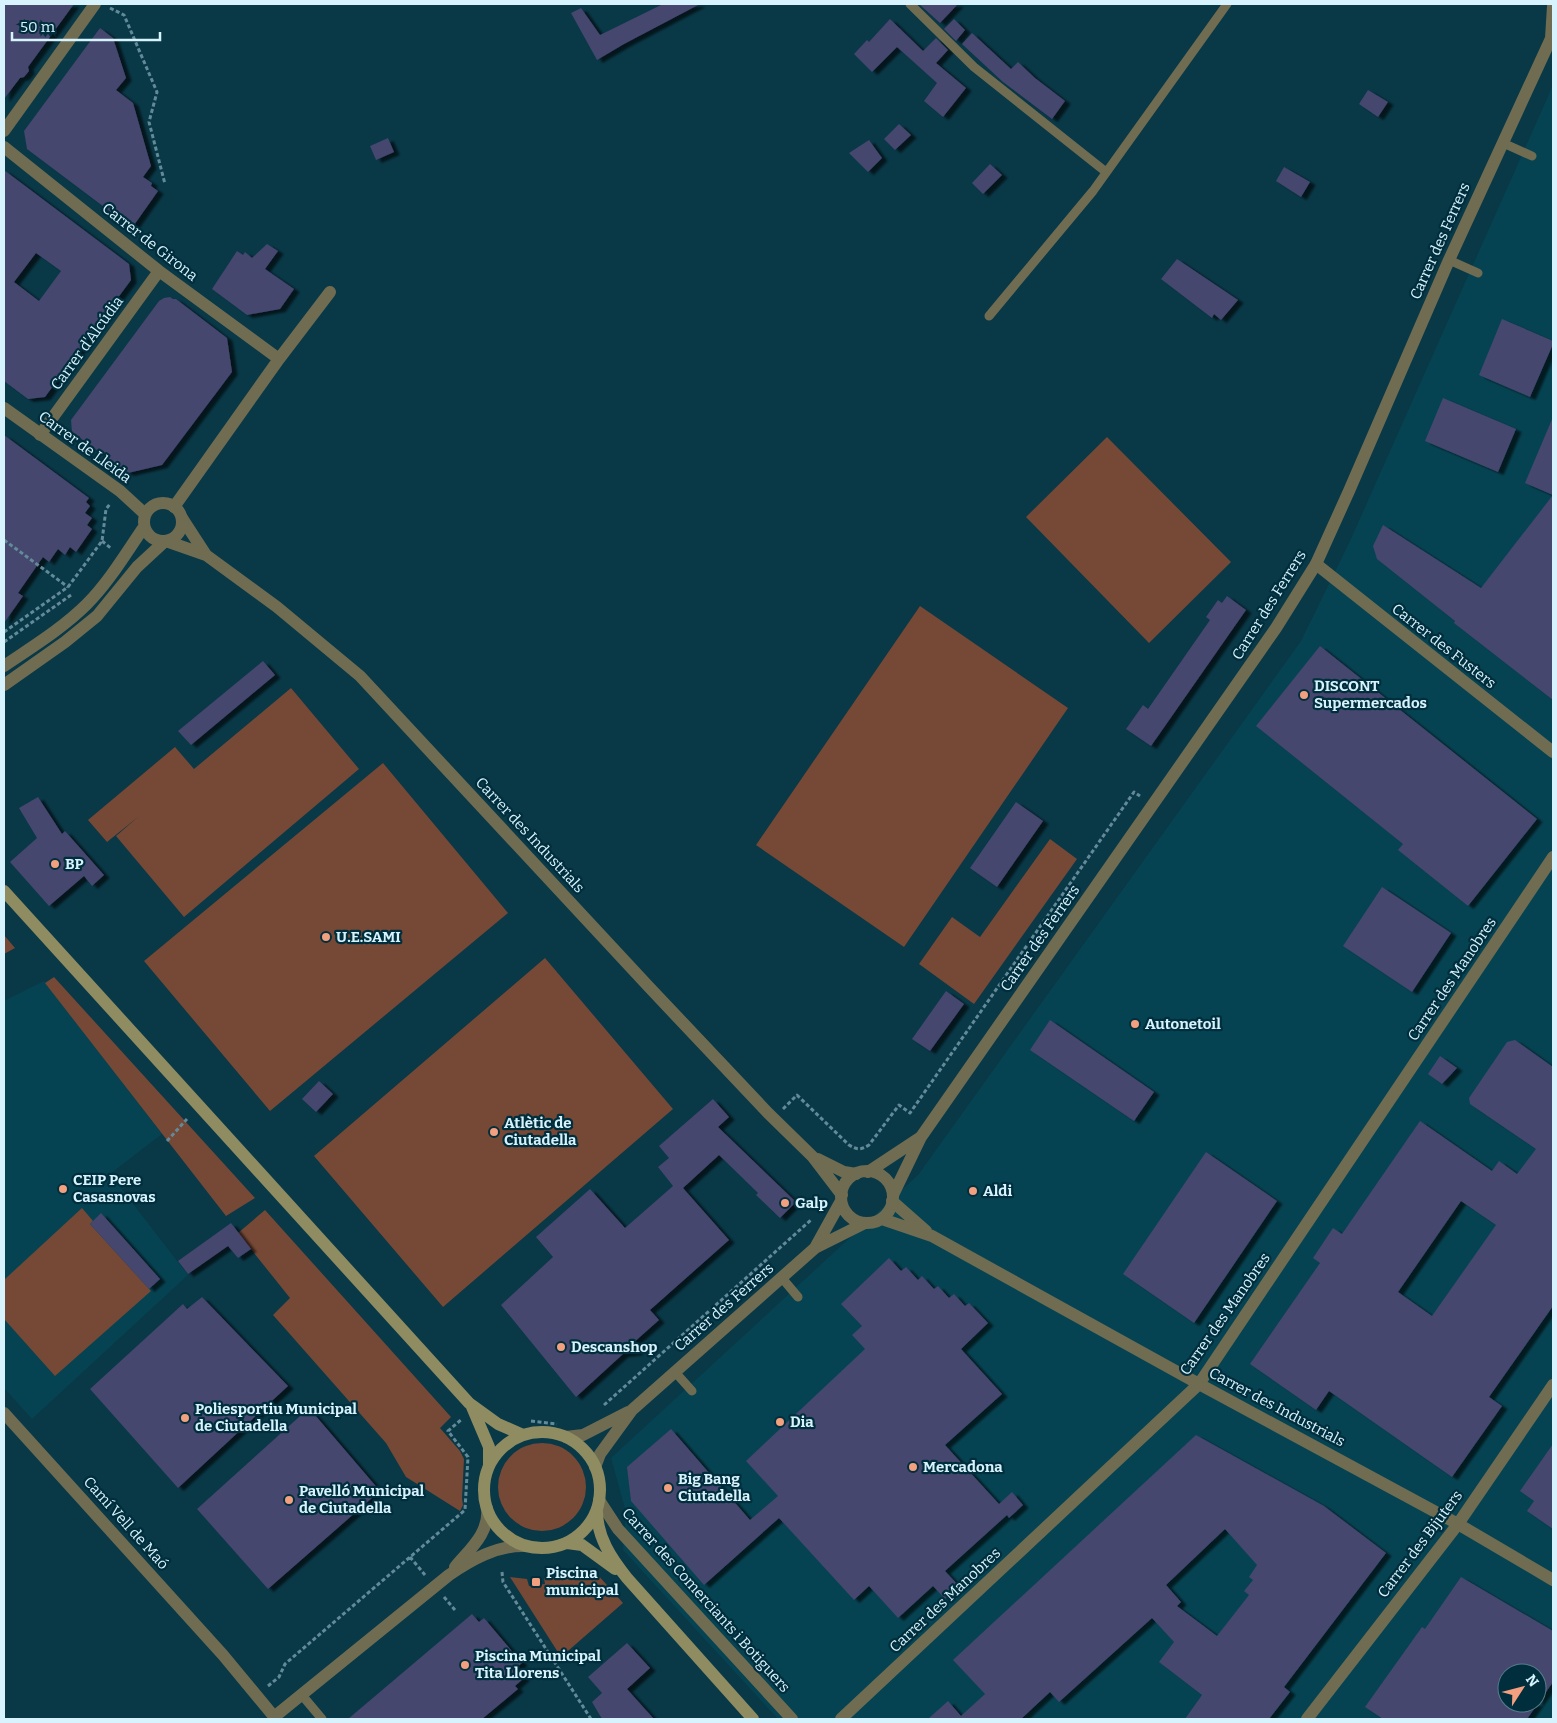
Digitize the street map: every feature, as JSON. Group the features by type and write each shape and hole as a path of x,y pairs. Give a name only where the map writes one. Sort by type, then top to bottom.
{"main road":[{"path":"4,891 472,1407 498,1424 523,1435"},
{"path":"472,1407 489,1447 489,1466 484,1487 487,1508 505,1535 525,1546 550,1548 567,1543 585,1530 598,1505"},
{"path":"489,1466 503,1447 523,1435 538,1432 566,1431 584,1450 595,1467 599,1478 597,1525 611,1557 627,1578 754,1719"},
{"path":"567,1543 582,1546 596,1554 627,1578"}],"street":[{"path":"4,131 95,4"},
{"name":"Carrer des Ferrers","path":"892,1198 921,1136 1276,628 1316,564 1449,260 1552,36 1553,6"},
{"name":"Carrer de Girona","path":"4,147 159,271 279,359"},
{"name":"Carrer d'Alcúdia","path":"40,435 159,271"},
{"path":"174,507 279,359 330,292"},
{"name":"Carrer de Lleida","path":"4,408 120,491 145,514"},
{"path":"4,685 59,647 97,616 137,567 165,541 176,536 182,525 182,518 174,507 161,503 155,504 145,514 144,527 151,538 165,541"},
{"name":"Carrer des Industrials","path":"182,518 206,555"},
{"path":"4,666 57,629 87,604 116,569 144,527"},
{"name":"Carrer des Industrials","path":"165,541 206,555 277,607 360,676 774,1119 813,1157 841,1198"},
{"name":"Carrer des Fusters","path":"1316,564 1553,752"},
{"name":"Carrer des Manobres","path":"841,1719 1199,1384 1553,857"},
{"name":"Carrer des Ferrers","path":"862,1173 921,1136"},
{"name":"Carrer des Industrials","path":"813,1157 844,1172 862,1173"},
{"path":"862,1173 877,1174 885,1179 890,1186 892,1198 888,1212 874,1222 856,1221 849,1216 844,1210 841,1198 845,1184 862,1173"},
{"name":"Carrer des Ferrers","path":"815,1248 841,1198"},
{"name":"Carrer des Industrials","path":"892,1198 932,1236"},
{"name":"Carrer des Industrials","path":"882,1218 932,1236 1199,1384 1458,1524 1553,1580"},
{"name":"Carrer des Ferrers","path":"595,1467 600,1454 632,1410 815,1248 865,1223"},
{"name":"Carrer des Bijuters","path":"1308,1719 1458,1524 1553,1385"},
{"name":"Carrer des Ferrers","path":"566,1431 583,1435 632,1410"},
{"name":"Camí Vell de Maó","path":"4,1413 223,1655 275,1718"},
{"name":"Carrer des Comerciants i Botiguers","path":"598,1505 792,1719"},
{"path":"449,1575 478,1540 486,1527 487,1508"},
{"path":"275,1718 301,1694 462,1566 501,1548 514,1545 525,1546"}],"lane":[{"path":"910,4 974,67 1106,172"},
{"path":"988,316 1093,191 1227,4"},
{"path":"1502,143 1532,156"},
{"path":"1449,260 1478,272"},
{"path":"782,1278 798,1297"},
{"path":"675,1372 692,1391"},
{"path":"301,1694 322,1719"}],"path":[{"path":"109,8 124,15 157,92 149,122 166,184"},
{"path":"4,632 68,587 102,541 106,509 120,491"},
{"path":"4,540 68,587"},
{"path":"4,642 78,590"},
{"path":"774,1119 797,1095 849,1145 863,1149 869,1145 899,1105 910,1113 1134,792 1153,805"},
{"path":"167,1141 187,1119"},
{"path":"598,1410 816,1214"},
{"path":"257,1695 279,1677 285,1664 465,1510 468,1457 448,1431 472,1407"},
{"path":"523,1420 566,1431"},
{"path":"502,1572 503,1582 591,1719"}],"shaded area":[{"path":"1553,85 1553,1719 778,1719 623,1550 626,1512 611,1458 918,1175 1301,641 1350,541"},
{"path":"1107,437 1231,562 1149,643 1026,517"},
{"path":"920,606 1068,708 904,947 756,845"},
{"path":"291,688 359,769 184,917 116,836 138,817 107,842 88,820 175,747 194,769"},
{"name":"U.E.SAMI","path":"383,763 508,913 270,1111 144,961"},
{"path":"1050,839 1077,859 974,1004 919,964 952,917 980,937"},
{"path":"4,935 15,948 4,954"},
{"name":"Atlètic de Ciutadella","path":"545,958 673,1109 443,1307 314,1156"},
{"path":"54,977 255,1198 226,1216 45,983"},
{"name":"CEIP Pere Casasnovas","path":"44,981 162,1134 110,1174 188,1275 32,1419 4,1388 4,1001"},
{"path":"82,1208 93,1221 90,1224 151,1291 55,1376 4,1319 4,1280"},
{"path":"265,1210 451,1417 440,1428 460,1451 464,1459 463,1505 460,1511 406,1477 386,1443 273,1315 290,1298 238,1233"},
{"path":"542,1443 559,1446 573,1456 583,1470 586,1487 583,1504 573,1518 559,1528 542,1531 525,1528 511,1518 501,1504 498,1487 501,1470 511,1456 525,1446"},
{"path":"577,1567 597,1574 623,1603 561,1657 510,1577 527,1579 529,1586 545,1584 544,1578"}],"building":[{"path":"4,4 74,4 28,67 29,71 24,77 20,78 4,99"},
{"path":"663,4 700,4 597,60 571,13 581,8 600,35"},
{"path":"919,4 958,4 940,23"},
{"path":"890,19 923,51 936,38 948,50 936,63 966,88 943,117 924,101 937,83 897,47 872,72 854,54 867,40 869,42"},
{"path":"954,19 965,30 956,41 944,29"},
{"path":"100,28 113,38 126,78 116,90 133,103 151,166 143,177 152,183 151,186 158,191 132,228 27,149 24,131"},
{"path":"972,33 1011,69 1018,62 1065,101 1052,119 1003,82 962,44"},
{"path":"1368,90 1388,102 1378,117 1359,104"},
{"path":"899,124 911,135 895,150 884,139"},
{"path":"388,138 394,152 376,160 370,146"},
{"path":"869,140 882,158 868,172 849,153"},
{"path":"990,164 1002,175 983,194 972,183"},
{"path":"1284,167 1310,182 1301,197 1276,181"},
{"path":"4,170 129,264 131,280 45,397 28,399 4,381","holes":["36,253 61,271 39,301 14,282"]},
{"path":"267,244 278,251 265,269 294,289 280,309 247,315 212,289 237,251 243,255 245,252 252,258"},
{"path":"1177,259 1238,300 1221,320 1214,314 1212,318 1161,279"},
{"path":"170,297 176,299 227,338 232,372 162,465 128,473 72,432 71,420 159,301"},
{"path":"1502,319 1553,341 1530,397 1479,375"},
{"path":"1443,398 1516,429 1498,472 1425,441"},
{"path":"1553,417 1553,495 1525,483"},
{"path":"4,435 89,498 86,502 90,506 85,513 92,518 87,525 92,529 76,552 70,547 65,555 58,549 49,562 43,557 18,593 23,596 4,623"},
{"path":"1553,495 1553,700 1454,623 1455,621 1377,559 1373,546 1383,525 1481,588"},
{"path":"1227,596 1246,610 1151,746 1126,729 1143,705 1148,709 1210,620 1206,617 1218,600 1222,603"},
{"path":"1320,646 1537,819 1468,906 1398,850 1403,844 1256,726"},
{"path":"263,661 275,675 191,745 178,731"},
{"path":"38,797 62,834 65,831 104,875 92,886 84,876 49,906 10,862 37,838 19,808"},
{"path":"1016,802 1043,821 997,887 970,868"},
{"path":"1382,887 1451,933 1412,992 1343,946"},
{"path":"946,991 964,1004 930,1051 912,1039"},
{"path":"1050,1020 1154,1092 1134,1121 1030,1050"},
{"path":"1515,1040 1553,1067 1553,1306 1489,1397 1502,1406 1452,1477 1329,1391 1316,1410 1250,1364 1320,1263 1313,1258 1333,1228 1342,1234 1420,1121 1492,1171 1499,1161 1517,1174 1536,1149 1470,1104 1469,1098 1507,1042","holes":["1461,1201 1496,1225 1432,1316 1398,1292"]},
{"path":"1440,1056 1457,1068 1442,1084 1428,1074"},
{"path":"319,1081 333,1094 316,1112 302,1099"},
{"path":"713,1099 729,1117 718,1127 796,1202 780,1218 756,1195 758,1193 719,1155 683,1188 729,1240 650,1310 659,1320 632,1344 638,1352 623,1354 576,1397 501,1305 553,1257 536,1237 590,1189 625,1228 673,1186 658,1167 669,1158 659,1146"},
{"path":"1206,1152 1277,1201 1194,1323 1123,1274"},
{"path":"101,1213 160,1279 149,1289 90,1224"},
{"path":"231,1223 251,1249 238,1258 228,1246 188,1274 178,1261"},
{"path":"889,1258 901,1271 906,1267 918,1280 922,1276 934,1289 938,1286 949,1298 954,1294 965,1306 969,1303 988,1323 961,1349 1002,1394 945,1445 999,1504 1012,1492 1023,1505 1009,1518 1007,1515 945,1571 959,1586 945,1599 933,1586 898,1618 869,1586 854,1600 779,1518 704,1585 631,1501 627,1467 671,1429 750,1520 778,1496 746,1461 865,1349 852,1335 862,1326 841,1304"},
{"name":"Poliesportiu Municipal de Ciutadella","path":"202,1297 288,1386 178,1488 90,1389 183,1304 187,1309"},
{"name":"Pavelló Municipal de Ciutadella","path":"309,1408 380,1491 268,1589 197,1509"},
{"path":"1196,1435 1324,1506 1386,1553 1284,1687 1290,1692 1269,1719 1185,1719 1202,1695 1159,1662 1174,1642 1152,1618 1059,1702 1050,1692 1021,1719 928,1719 948,1701 961,1716 985,1694 953,1660","holes":["1225,1529 1257,1565 1249,1577 1253,1580 1244,1591 1249,1595 1217,1636 1177,1606 1181,1602 1166,1585"]},
{"path":"1553,1444 1553,1529 1527,1511 1534,1501 1520,1491"},
{"path":"1461,1577 1553,1631 1553,1682 1547,1691 1547,1663 1497,1663 1497,1713 1531,1713 1527,1719 1383,1719 1365,1707 1422,1627 1425,1629"},
{"name":"Piscina Municipal Tita Llorens","path":"472,1614 479,1622 484,1618 522,1663 516,1668 524,1678 515,1686 518,1689 482,1719 348,1719"},
{"path":"627,1643 650,1668 627,1689 654,1719 602,1719 592,1702 602,1693 588,1677"}],"place":[{"name":"DISCONT Supermercados","path":"1304,695"},
{"name":"BP","path":"55,864"},
{"name":"U.E.SAMI","path":"326,937"},
{"name":"Autonetoil","path":"1135,1024"},
{"name":"Atlètic de Ciutadella","path":"494,1132"},
{"name":"CEIP Pere Casasnovas","path":"63,1189"},
{"name":"Aldi","path":"973,1191"},
{"name":"Galp","path":"785,1203"},
{"name":"Descanshop","path":"561,1347"},
{"name":"Poliesportiu Municipal de Ciutadella","path":"185,1418"},
{"name":"Dia","path":"780,1422"},
{"name":"Mercadona","path":"913,1467"},
{"name":"Big Bang Ciutadella","path":"668,1488"},
{"name":"Pavelló Municipal de Ciutadella","path":"289,1500"},
{"name":"Piscina municipal","path":"536,1582"},
{"name":"Piscina Municipal Tita Llorens","path":"465,1665"}]}
